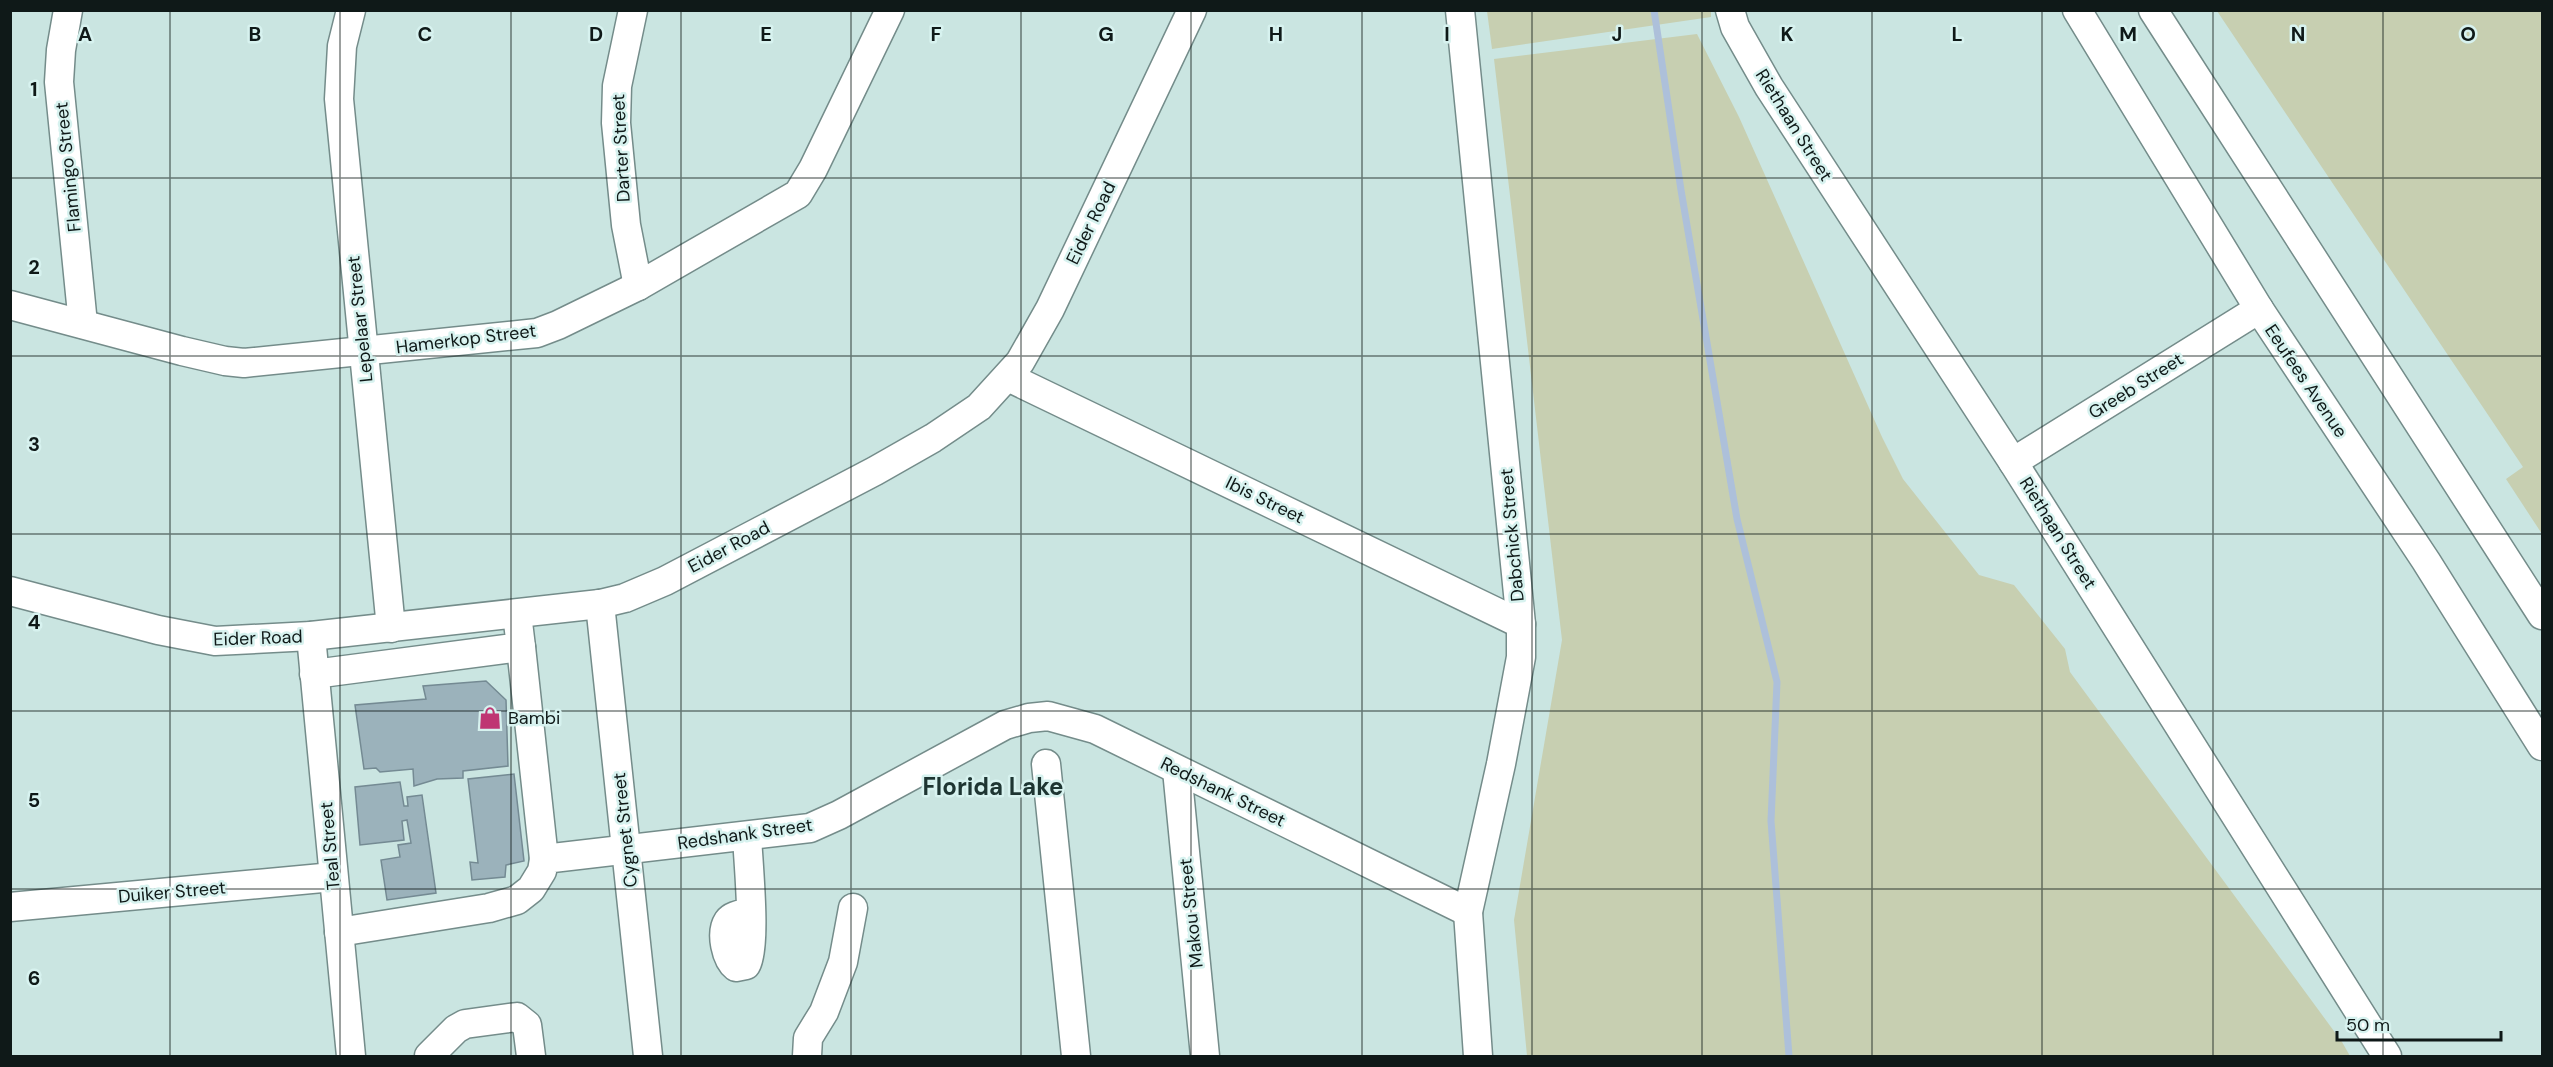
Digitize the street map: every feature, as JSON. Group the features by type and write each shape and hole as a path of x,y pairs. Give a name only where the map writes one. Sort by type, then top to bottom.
{"street":[{"name":"Flamingo Street","path":"68,10 61,50 59,82 83,324"},
{"name":"Lepelaar Street","path":"351,10 342,46 339,99 391,628"},
{"name":"Darter Street","path":"633,10 617,86 616,123 626,225 638,286"},
{"name":"Hamerkop Street","path":"10,305 225,361 260,362 537,333 638,286 798,195 813,170 890,10"},
{"name":"Eider Road","path":"10,591 198,639 224,641 311,636 600,604 625,598 664,581 875,471 960,421 979,407 1008,377 1020,362 1050,309 1192,10"},
{"name":"Dabchick Street","path":"1460,10 1521,624 1521,657 1501,765 1468,912 1478,1056"},
{"name":"Riethaan Street","path":"1730,10 1735,27 1768,87 2013,462 2387,1056"},
{"name":"Eeufees Avenue","path":"2077,10 2259,309 2419,552 2542,746"},
{"path":"2153,10 2542,615"},
{"name":"Greeb Street","path":"2013,462 2259,309"},
{"name":"Ibis Street","path":"1008,377 1521,624"},
{"name":"Cygnet Street","path":"600,604 648,1056"},
{"path":"339,932 489,908 517,900 531,889 542,871 544,859 517,614"},
{"name":"Teal Street","path":"311,636 351,1056"},
{"path":"314,674 521,647"},
{"name":"Redshank Street","path":"544,859 810,828 1005,726 1029,718 1048,716 1095,729 1468,912"},
{"path":"1046,764 1076,1056"},
{"name":"Makou Street","path":"1177,770 1205,1056"},
{"path":"747,836 750,912"},
{"name":"Duiker Street","path":"10,907 333,877"},
{"path":"807,1056 808,1038 824,1012 843,962 853,908"},
{"path":"429,1056 456,1029 465,1024 517,1017 527,1025 531,1056"}],"green space":[{"path":"1487,11 1711,11 1711,17 1492,49"},
{"path":"2217,11 2542,11 2542,534 2506,479 2523,467"},
{"path":"1697,34 1739,117 1903,479 1979,575 2014,585 2065,649 2070,672 2350,1056 1527,1056 1514,920 1562,640 1494,59"}],"building":[{"path":"486,681 506,700 508,766 463,771 463,778 437,779 414,786 413,769 380,772 376,768 364,769 355,705 426,699 423,686"},
{"path":"514,774 524,861 506,865 505,877 472,880 470,862 478,863 468,779"},
{"path":"400,782 404,806 408,806 407,797 422,795 436,893 387,900 381,860 400,857 398,845 411,843 407,820 402,821 404,840 360,845 355,787"}],"waterway":[{"path":"1654,10 1681,190 1737,519 1777,682 1771,821 1789,1056"}],"place":[{"name":"Bambi","path":"490,718"}],"district":[{"name":"Florida Lake","path":"993,787"}]}
